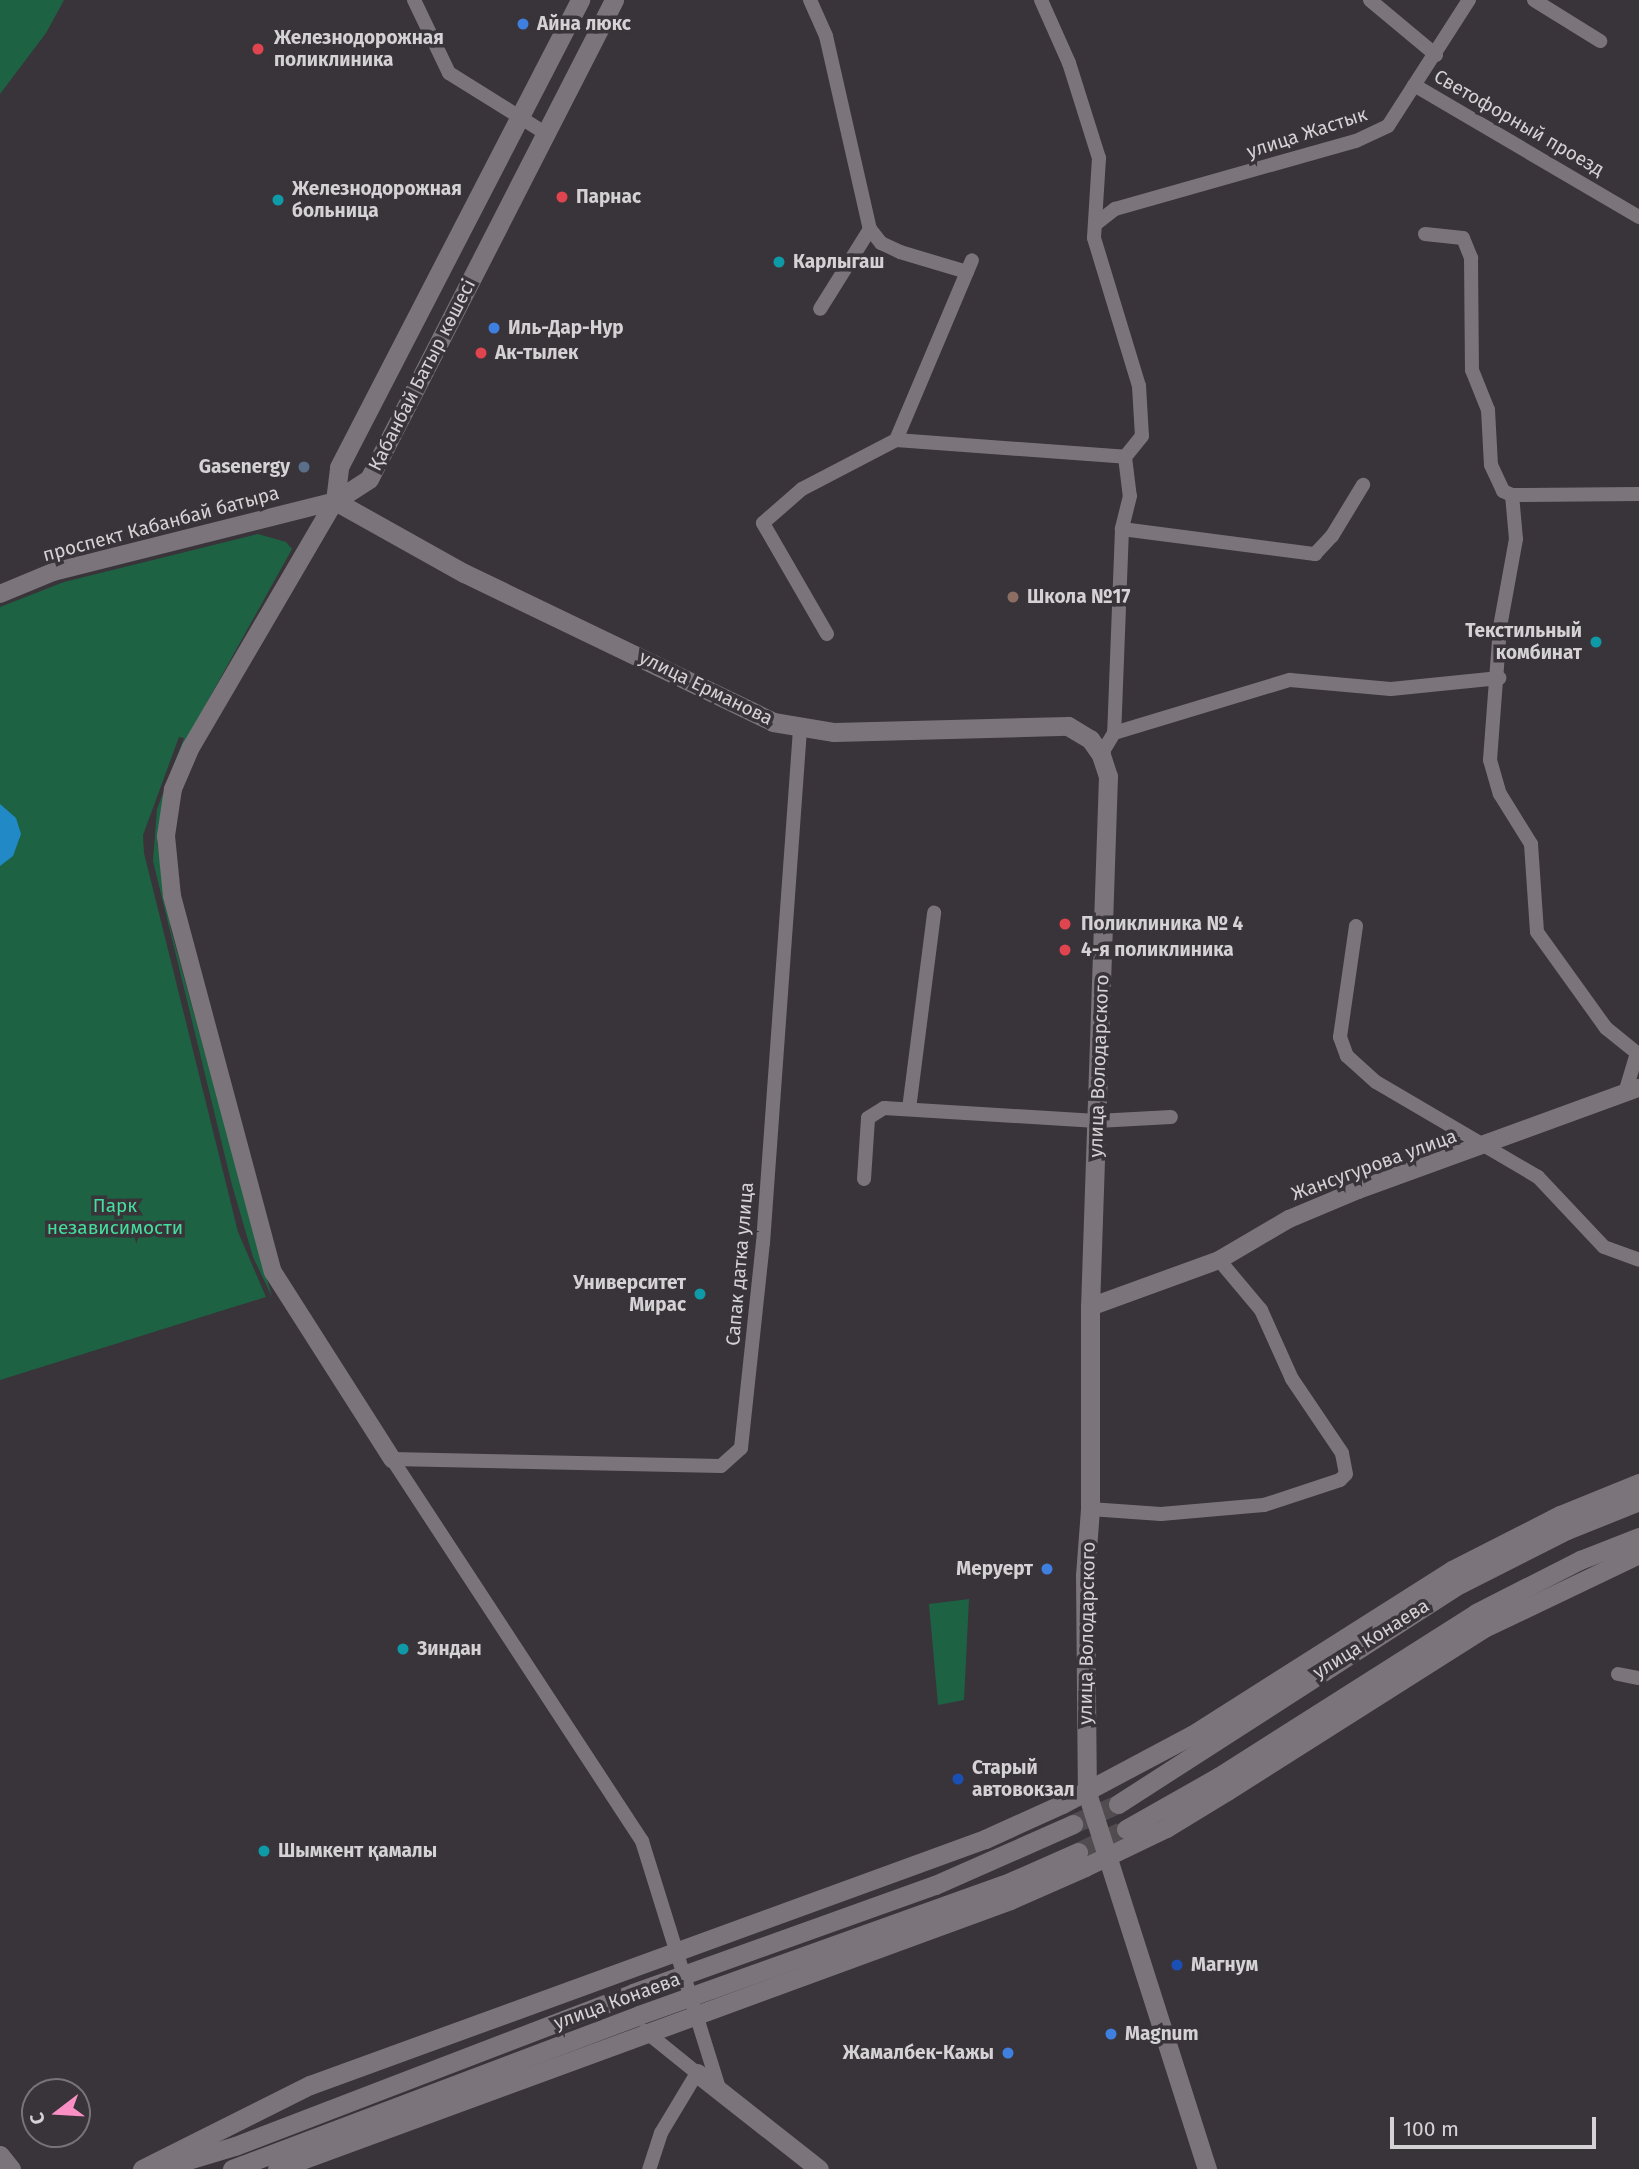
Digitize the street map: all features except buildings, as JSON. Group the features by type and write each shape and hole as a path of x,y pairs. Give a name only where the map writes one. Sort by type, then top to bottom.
{"main road":[{"name":"Қабанбай Батыр көшесі","path":"335,500 340,467 580,0"},
{"name":"Қабанбай Батыр көшесі","path":"335,500 369,480 614,0"},
{"name":"улица Ерманова","path":"335,500 464,573 773,722 800,729 1068,726 1090,739 1101,755"},
{"name":"улица Володарского","path":"1101,755 1108,776 1090,1307 1090,1509 1085,1575 1087,1793 1104,1857 1207,2169"},
{"name":"улица Конаева","path":"142,2169 310,2085 622,1968 985,1839 1087,1793 1192,1735 1452,1570 1560,1515 1639,1483"},
{"name":"улица Конаева","path":"1118,1804 1460,1584 1567,1530 1639,1501"},
{"name":"улица Конаева","path":"1126,1829 1218,1777 1476,1613 1580,1560 1639,1536"},
{"path":"277,2169 645,2031 694,2004 1010,1900 1104,1857 1227,1791 1485,1628 1639,1554"},
{"name":"улица Конаева","path":"159,2169 235,2146 935,1885 1073,1824"},
{"name":"улица Конаева","path":"232,2169 694,2004 991,1889 1078,1852"},
{"path":"697,2073 819,2169"},
{"path":"0,2155 11,2169"}],"street":[{"path":"414,0 449,73 518,120 545,133"},
{"path":"810,0 826,36 870,229 881,243 900,252 970,266 896,440"},
{"path":"1041,0 1069,63 1099,158 1094,238 1139,386 1142,436 1125,457 1130,496 1122,529 1115,733 1101,755"},
{"path":"1370,0 1436,55"},
{"name":"улица Жастык","path":"1097,223 1115,209 1356,141 1388,126 1469,0"},
{"path":"1534,0 1600,41"},
{"name":"Светофорный проезд","path":"1414,85 1639,217"},
{"path":"820,309 870,229"},
{"path":"1425,234 1463,238 1471,258 1472,370 1488,410 1495,480 1512,495 1639,494"},
{"path":"827,634 763,523 802,489 896,440 1125,457"},
{"path":"1122,529 1315,554 1332,536 1363,485"},
{"path":"1512,495 1516,539 1500,626 1499,678 1490,760 1500,794 1531,844 1538,932 1606,1028 1637,1053 1632,1091"},
{"path":"335,500 191,747 173,789 166,836 172,896 273,1272 642,1841 720,2091"},
{"name":"проспект Кабанбай батыра","path":"0,594 66,568 335,500"},
{"path":"1115,733 1290,680 1391,689 1499,678"},
{"name":"Сапак датка улица","path":"392,1459 722,1466 741,1448 760,1276 800,729"},
{"path":"909,1109 934,913"},
{"path":"1356,926 1340,1048 1377,1082 1538,1177 1604,1247 1639,1260"},
{"name":"Жансугурова улица","path":"1090,1307 1219,1260 1289,1219 1632,1091"},
{"path":"863,1179 870,1114 884,1108 1097,1121 1171,1117"},
{"path":"1090,1509 1161,1514 1264,1505 1340,1480 1346,1474 1342,1453 1292,1379 1261,1310 1219,1260"},
{"path":"1618,1674 1639,1678"},
{"path":"645,2031 697,2073 661,2133 649,2169"}],"green space":[{"path":"0,0 64,0 46,33 0,94"},
{"name":"Парк независимости","path":"258,534 286,542 292,549 191,731 167,787 157,842 171,930 272,1297 253,1257 232,1185 153,861 157,809 184,738 179,737 143,835 144,853 238,1232 266,1297 0,1380 0,607 64,582"},
{"path":"969,1599 964,1700 938,1705 929,1604"}],"water":[{"path":"0,804 16,818 21,834 13,856 0,866"}],"tunnel":[{"path":"1073,1824 1118,1804"},
{"path":"1078,1852 1126,1829"}],"place":[{"name":"Айна люкс","path":"523,24"},
{"name":"Железнодорожная поликлиника","path":"258,49"},
{"name":"Парнас","path":"562,197"},
{"name":"Железнодорожная больница","path":"278,200"},
{"name":"Карлыгаш","path":"779,262"},
{"name":"Иль-Дар-Нур","path":"494,328"},
{"name":"Ак-тылек","path":"481,353"},
{"name":"Gasenergy","path":"304,467"},
{"name":"Школа №17","path":"1013,597"},
{"name":"Текстильный комбинат","path":"1596,642"},
{"name":"Поликлиника № 4","path":"1065,924"},
{"name":"4-я поликлиника","path":"1065,950"},
{"name":"Университет Мирас","path":"700,1294"},
{"name":"Меруерт","path":"1047,1569"},
{"name":"Зиндан","path":"403,1649"},
{"name":"Старый автовокзал","path":"958,1779"},
{"name":"Шымкент қамалы","path":"264,1851"},
{"name":"Магнум","path":"1177,1965"},
{"name":"Magnum","path":"1111,2034"},
{"name":"Жамалбек-Кажы","path":"1008,2053"}]}
